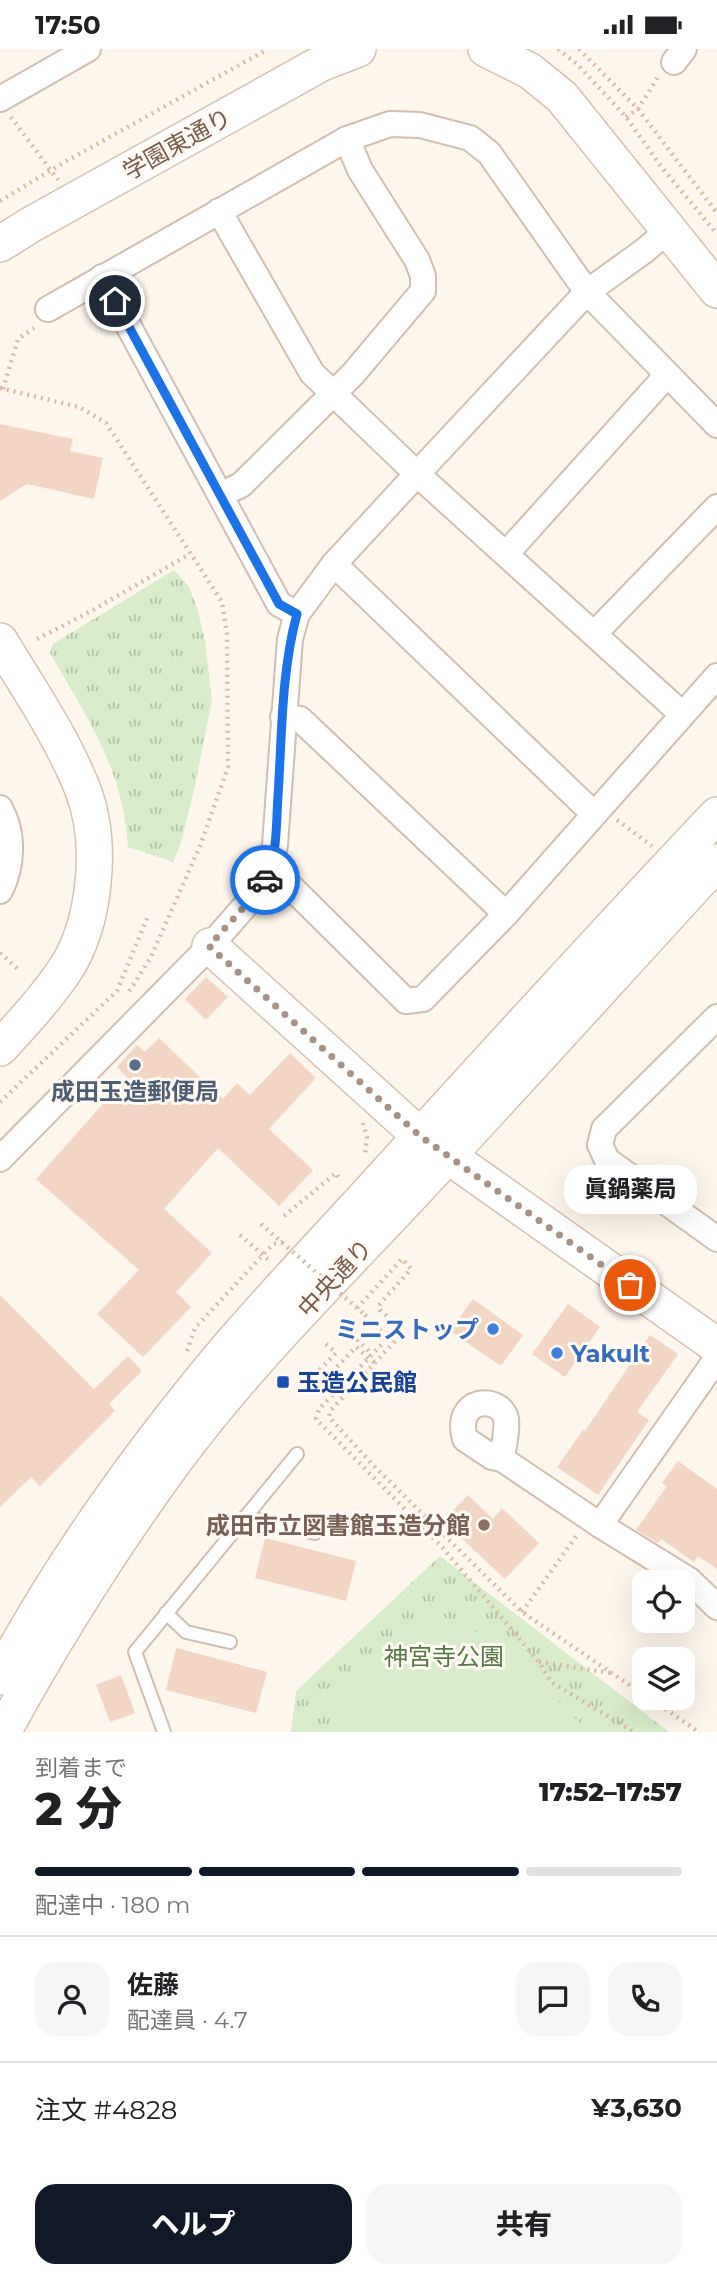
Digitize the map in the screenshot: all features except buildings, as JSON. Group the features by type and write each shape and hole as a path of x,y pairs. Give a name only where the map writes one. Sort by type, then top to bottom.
{"street":[{"path":"4,106 88,49"},
{"name":"学園東通り","path":"0,244 322,64 358,49"},
{"path":"486,49 530,71 562,97 717,290"},
{"path":"48,309 347,139 390,124 420,125 470,138 489,153 587,292 717,425"},
{"path":"222,494 241,485 353,374 422,291 424,277 417,260 360,170 347,139"},
{"path":"219,211 312,373 417,474 682,714"},
{"path":"0,1159 209,946 260,889 268,875 275,845 290,639 297,614 334,563 587,292 644,251 668,229"},
{"path":"102,277 222,494 279,604 297,614"},
{"path":"506,554 667,375"},
{"path":"594,634 717,507"},
{"path":"334,563 596,811"},
{"path":"0,641 73,767 86,802 94,854 93,884 77,946 66,968 0,1048"},
{"path":"268,875 289,885 406,1001 422,999 506,914 717,676"},
{"path":"283,717 300,719 506,914"},
{"path":"0,808 10,830 6,878 0,891"},
{"name":"中央通り","path":"0,1677 20,1639 107,1504 160,1431 229,1347 420,1136 710,839"},
{"name":"中央通り","path":"3,1732 46,1653 177,1457 256,1362 447,1157 710,839"},
{"path":"209,946 420,1136 717,1346"},
{"path":"712,1033 604,1129 600,1145 607,1160 717,1239"},
{"path":"600,1525 717,1358"},
{"path":"502,1459 600,1525 689,1580 717,1607"}],"lane":[{"path":"164,1732 135,1652 297,1454"},
{"path":"245,1517 315,1533"},
{"path":"166,1613 186,1632 230,1642"}],"path":[{"path":"0,201 268,49"},
{"path":"558,49 577,64 626,117 660,165 717,234"},
{"path":"579,49 638,109 717,212"},
{"path":"626,117 638,109 661,71 679,56"},
{"path":"4,106 61,184"},
{"path":"18,339 1,389 79,407 106,423 222,602 227,634 228,767 200,846 150,959"},
{"path":"37,639 190,554"},
{"path":"596,811 661,852"},
{"path":"0,1102 117,991 148,916"},
{"path":"0,953 19,970"},
{"path":"361,1118 367,1137 366,1153 361,1165"},
{"path":"284,1216 336,1174 341,1179 334,1188"},
{"path":"261,1224 388,1338 319,1409 316,1419 443,1548 538,1662 551,1682 634,1732"},
{"path":"240,1235 274,1265"},
{"path":"186,1355 195,1328 273,1244 286,1242"},
{"path":"357,1308 402,1259 411,1269 379,1305 380,1310 399,1326 399,1337 330,1411 329,1417 372,1464 522,1612 632,1687"},
{"path":"347,1330 375,1363"},
{"path":"326,1344 336,1353 308,1382 314,1391 356,1347 370,1356"},
{"path":"522,1612 579,1532 600,1525"},
{"path":"538,1662 612,1673"},
{"path":"667,1710 697,1731"}],"green space":[{"path":"174,570 189,587 197,608 205,640 212,700 195,786 181,843 173,862 128,847 125,819 111,769 90,723 50,653 53,644"},
{"name":"神宮寺公園","path":"440,1556 632,1704 632,1710 640,1710 669,1732 291,1732 296,1691"},
{"path":"427,1615 448,1619 470,1628 492,1643 536,1679 589,1732 334,1732 338,1703 349,1683 380,1651"}],"way so far":[{"path":"265,880 209,946 420,1136 630,1285"}],"place":[{"name":"成田玉造郵便局","path":"135,1065"},
{"name":"眞鍋薬局","path":"630,1285"},
{"name":"ミニストップ","path":"493,1329"},
{"name":"Yakult","path":"557,1353"},
{"name":"玉造公民館","path":"283,1382"},
{"name":"成田市立図書館玉造分館","path":"484,1525"}],"route":[{"path":"115,301 222,494 279,604 297,614 290,639 285,684 275,845 265,880"}]}
